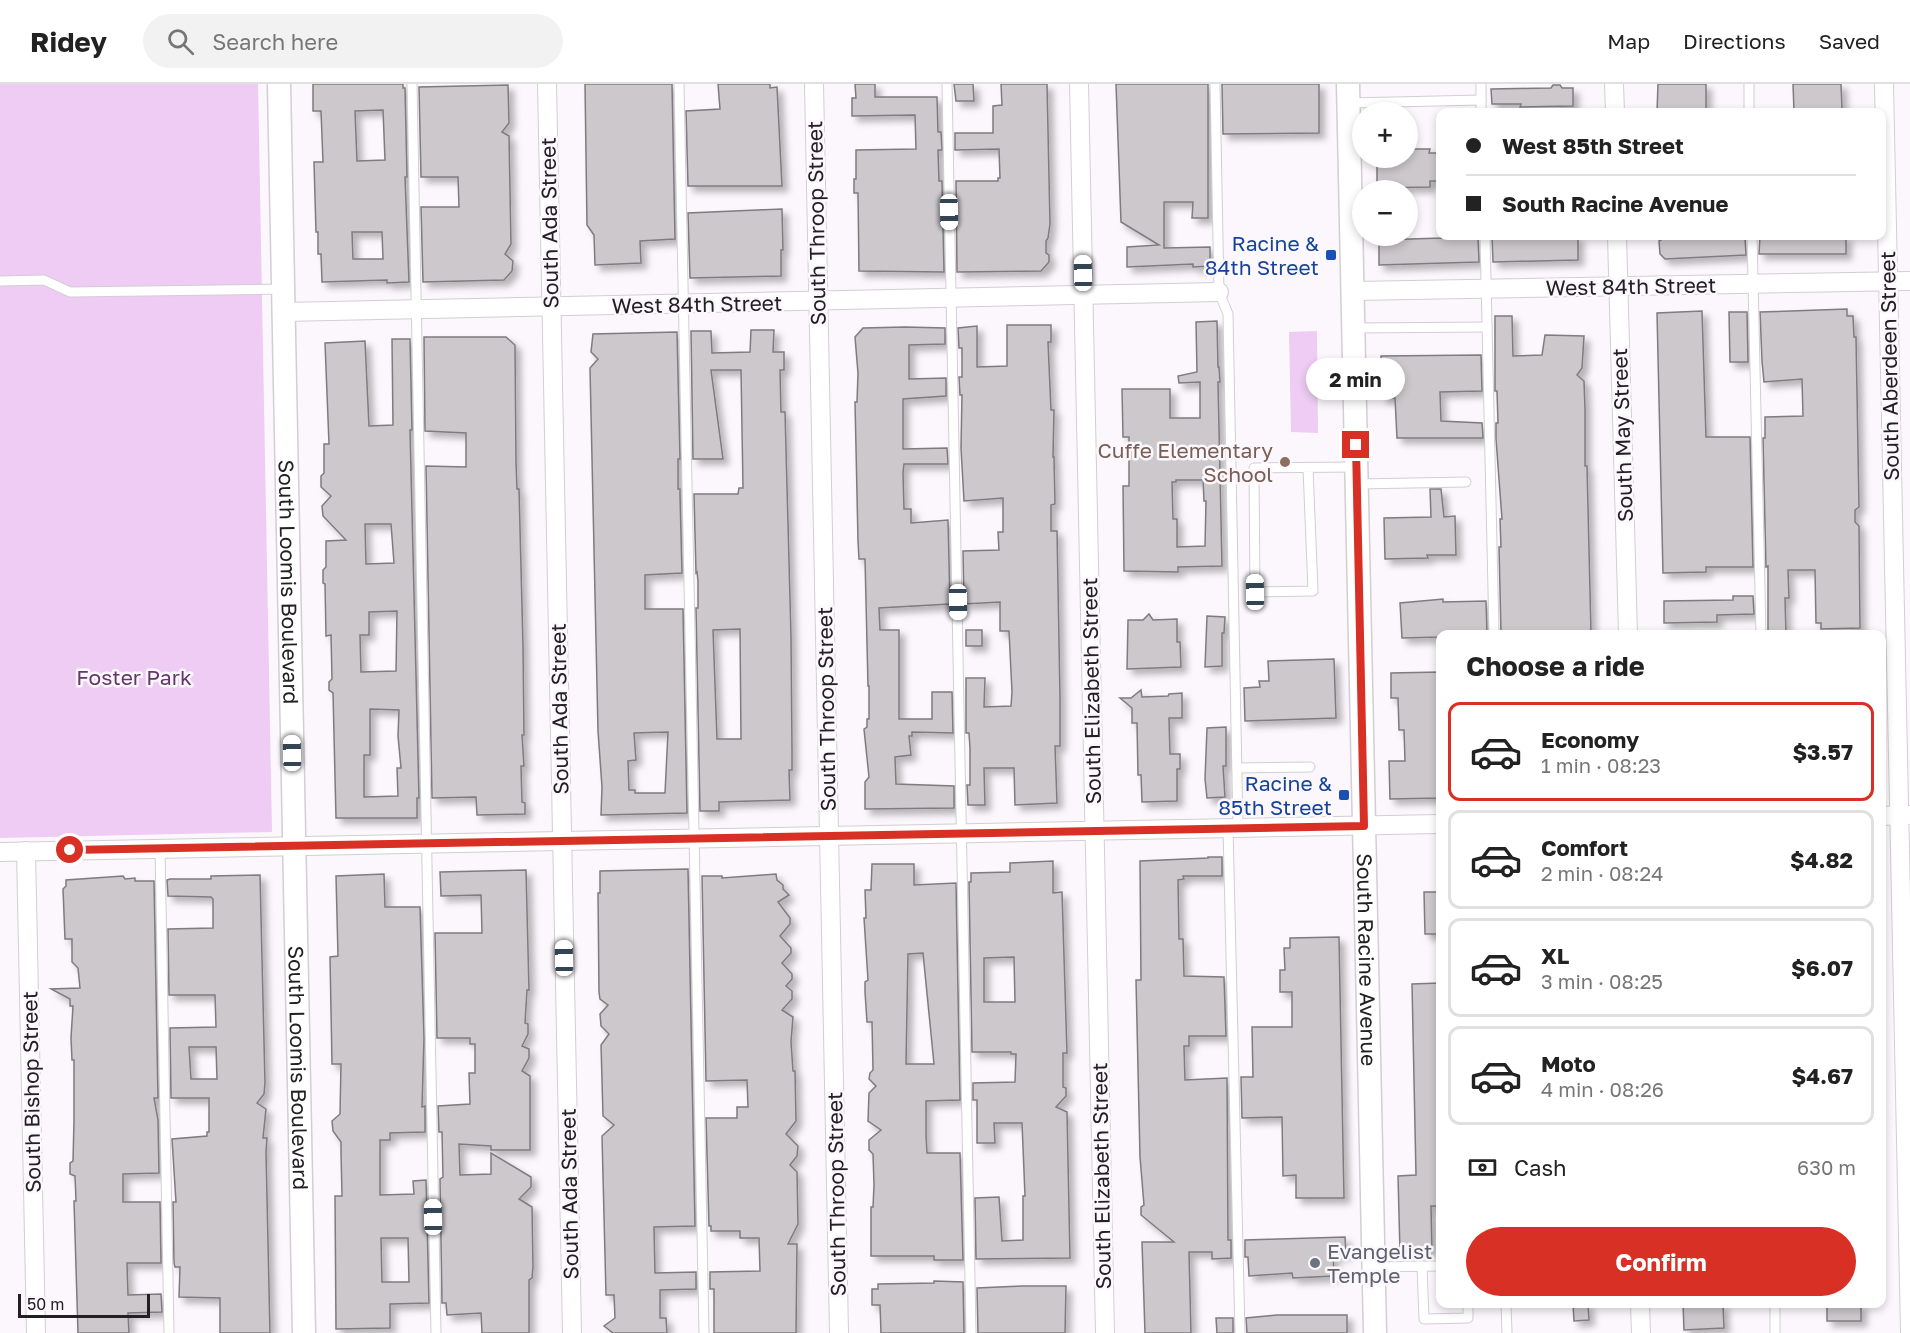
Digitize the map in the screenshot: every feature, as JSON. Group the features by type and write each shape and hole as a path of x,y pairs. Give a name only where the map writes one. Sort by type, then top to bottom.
{"street":[{"name":"South Loomis Boulevard","path":"279,84 303,1333"},
{"name":"South Ada Street","path":"547,84 572,1333"},
{"name":"South Throop Street","path":"813,84 839,1333"},
{"name":"South Elizabeth Street","path":"1079,84 1105,1333"},
{"path":"1614,84 1615,108"},
{"name":"South Aberdeen Street","path":"1884,84 1884,108"},
{"name":"South Racine Avenue","path":"1348,93 1375,1333"},
{"name":"South Aberdeen Street","path":"1886,182 1897,815 1910,1332"},
{"name":"South May Street","path":"1617,240 1628,630"},
{"name":"West 84th Street","path":"1353,291 1910,281"},
{"name":"West 84th Street","path":"283,312 1219,292"},
{"path":"0,852 1436,824"},
{"name":"South Bishop Street","path":"26,851 36,1333"},
{"path":"1640,1308 1641,1333"}],"lane":[{"path":"412,84 435,1333"},
{"path":"680,84 704,1333"},
{"path":"947,84 971,1333"},
{"path":"1215,84 1219,292 1228,314 1237,768 1233,828 1240,1333"},
{"path":"1481,84 1481,108"},
{"path":"1749,84 1749,108"},
{"path":"1348,93 1481,100"},
{"path":"1485,240 1494,630"},
{"path":"1752,240 1761,630"},
{"path":"0,281 44,280 70,292 283,289"},
{"path":"1354,328 1487,327"},
{"path":"1308,468 1313,591 1255,592 1254,468 1308,468 1357,475 1466,482"},
{"path":"1237,768 1310,767"},
{"path":"160,849 169,1333"},
{"path":"1422,1266 1424,1319 1468,1318 1468,1308"},
{"path":"1373,1267 1436,1266"},
{"path":"1506,1308 1507,1333"},
{"path":"1775,1308 1775,1333"}],"green space":[{"name":"Foster Park","path":"0,84 258,84 272,832 0,838"},
{"path":"1317,331 1318,433 1291,432 1289,332"}],"building":[{"path":"313,84 403,84 405,88 407,177 405,177 409,282 387,283 387,280 322,282 321,254 318,254 318,232 316,232 314,162 323,162 321,111 313,111","holes":["383,110 385,160 357,161 355,111","352,232 382,232 383,259 353,259"]},
{"path":"585,84 672,84 675,239 640,241 641,263 595,265 594,235 587,225"},
{"path":"718,84 770,84 770,88 777,87 782,186 688,186 686,111 720,109"},
{"path":"855,84 875,84 875,97 937,97 938,132 941,132 942,150 938,150 939,181 942,181 944,272 859,271 858,193 854,193 856,150 916,149 915,115 852,116 852,98 856,98"},
{"path":"954,84 973,84 974,101 956,101"},
{"path":"1001,84 1047,84 1050,224 1046,253 1049,255 1049,262 1041,271 957,272 956,181 998,181 1000,178 999,149 955,150 955,133 993,133 993,106 1002,105"},
{"path":"1116,84 1208,84 1208,218 1192,218 1193,202 1164,202 1164,248 1210,247 1210,266 1193,267 1193,264 1127,267 1127,247 1159,245 1121,222"},
{"path":"1222,84 1319,84 1319,133 1223,134"},
{"path":"1658,84 1706,84 1706,108 1657,108"},
{"path":"1793,84 1841,84 1842,108 1794,108"},
{"path":"508,85 509,123 502,132 509,136 511,244 505,254 513,261 512,271 504,280 423,282 421,207 459,207 458,177 421,177 419,87"},
{"path":"1553,85 1573,88 1573,106 1520,107 1521,104 1492,104 1491,89 1551,88"},
{"path":"1418,149 1430,149 1429,153 1436,153 1436,181 1430,181 1430,187 1418,187 1418,180 1377,180 1377,168 1418,168"},
{"path":"782,209 781,276 690,278 688,213"},
{"path":"1418,239 1478,240 1479,262 1379,265 1379,246 1418,246"},
{"path":"1492,240 1578,240 1578,260 1493,262"},
{"path":"1745,240 1746,255 1665,259 1660,254 1659,241"},
{"path":"1760,240 1846,240 1846,254 1759,254"},
{"path":"1847,309 1847,316 1853,316 1854,337 1856,337 1859,507 1855,510 1855,522 1859,526 1860,628 1821,629 1821,623 1816,623 1815,570 1788,570 1789,598 1785,598 1786,630 1768,630 1763,438 1765,438 1765,417 1803,416 1802,379 1764,382 1760,312"},
{"path":"1702,311 1706,437 1750,437 1753,567 1706,567 1706,572 1663,573 1657,313"},
{"path":"1729,312 1747,312 1748,362 1730,362"},
{"path":"1495,316 1512,316 1513,356 1542,355 1545,335 1584,336 1582,368 1577,375 1584,381 1591,630 1501,630 1499,547 1501,547 1500,519 1502,519 1496,439 1497,391 1495,391"},
{"path":"1217,321 1222,566 1178,567 1178,572 1124,571 1123,486 1129,486 1129,437 1123,437 1122,389 1170,389 1170,418 1200,418 1200,382 1179,383 1178,376 1197,372 1196,322","holes":["1203,480 1204,501 1206,501 1205,546 1177,547 1177,519 1173,519 1172,482"]},
{"path":"1007,325 1051,325 1051,342 1048,342 1051,410 1054,410 1055,504 1051,505 1051,531 1057,531 1060,697 1060,746 1055,746 1057,803 1015,805 1014,768 984,768 985,805 968,805 970,748 969,733 966,733 966,678 985,678 984,707 1011,706 1012,692 1009,631 1000,631 1000,602 964,604 963,551 999,550 998,532 1003,532 1003,498 964,501 961,448 962,395 960,395 959,377 962,377 962,348 959,348 958,328 977,326 977,367 1007,366"},
{"path":"863,328 945,328 945,344 909,345 909,379 946,378 946,396 903,399 903,449 947,448 948,464 904,464 903,473 904,509 911,509 911,523 948,520 950,604 879,608 880,630 899,630 899,719 932,719 932,692 952,692 953,733 912,732 912,736 909,736 911,755 895,757 896,784 954,786 954,808 865,809 865,782 869,777 864,729 869,719 869,686 865,559 859,559 858,541 855,402 857,402 858,373 855,337"},
{"path":"751,330 774,330 773,352 784,352 784,370 780,370 781,412 785,412 791,636 792,770 789,770 790,800 719,802 719,811 700,811 696,608 698,608 698,581 694,494 738,494 739,488 743,488 741,370 711,370 723,459 693,459 691,331 711,331 712,353 750,352","holes":["740,629 741,739 717,739 713,630"]},
{"path":"677,332 680,459 678,459 678,489 680,489 682,573 645,575 645,609 683,609 687,813 601,815 590,368 598,359 591,352 593,334","holes":["668,732 665,793 635,793 635,790 629,790 628,761 636,760 634,733"]},
{"path":"424,337 506,337 515,345 516,462 517,489 519,489 523,646 524,766 521,766 522,802 525,803 525,814 477,815 476,797 432,798 426,466 466,467 466,433 425,431"},
{"path":"392,339 410,339 419,798 417,798 417,818 336,818 333,693 329,690 329,682 332,679 331,635 326,636 323,570 326,567 326,541 346,540 323,516 322,506 331,496 321,487 321,476 324,473 324,444 329,444 325,343 365,341 369,426 393,425","holes":["365,524 391,524 394,563 366,564","397,611 396,671 361,672 360,635 369,635 369,612","370,709 399,710 398,736 401,768 397,768 398,796 364,797 364,755 370,755"]},
{"path":"1481,355 1482,391 1440,392 1441,421 1482,423 1483,438 1397,438 1395,398 1382,398 1381,356"},
{"path":"1430,489 1441,489 1444,517 1455,516 1456,555 1385,559 1384,518 1431,517"},
{"path":"1733,596 1753,596 1754,614 1717,615 1717,622 1664,623 1664,601 1733,600"},
{"path":"1443,599 1443,602 1486,601 1487,630 1436,630 1436,637 1402,638 1400,603"},
{"path":"1149,614 1153,620 1177,619 1177,642 1180,642 1181,667 1127,669 1128,620 1143,620"},
{"path":"1207,616 1225,617 1224,633 1222,633 1222,666 1205,667"},
{"path":"966,630 982,630 982,646 966,646"},
{"path":"1334,659 1336,718 1245,721 1244,688 1260,687 1259,681 1269,681 1268,661"},
{"path":"1436,672 1436,798 1390,799 1389,761 1405,761 1404,730 1399,730 1398,698 1391,698 1391,673"},
{"path":"1141,690 1142,697 1182,693 1182,718 1169,718 1170,754 1180,754 1180,769 1177,769 1177,801 1142,802 1141,775 1138,775 1137,723 1132,723 1132,708 1120,698 1131,698"},
{"path":"1226,727 1226,766 1223,766 1225,797 1207,798 1205,779 1207,728"},
{"path":"1222,857 1222,876 1183,876 1184,879 1178,880 1179,939 1183,939 1184,976 1224,977 1226,1036 1189,1036 1189,1046 1184,1046 1185,1080 1227,1078 1228,1240 1231,1240 1231,1258 1212,1259 1212,1252 1189,1252 1191,1333 1145,1333 1142,1242 1174,1242 1141,1215 1141,1207 1144,1205 1140,1157 1136,980 1141,980 1140,861"},
{"path":"1053,861 1053,893 1062,892 1067,1053 1063,1053 1063,1087 1066,1088 1066,1096 1056,1107 1067,1112 1070,1258 976,1259 975,1198 999,1197 1002,1241 1023,1240 1023,1196 1025,1196 1022,1123 994,1123 995,1143 977,1143 977,1100 973,1100 973,1083 1015,1082 1016,1054 972,1052 969,882 971,882 971,873 1010,872 1010,863","holes":["1014,957 1015,1002 984,1002 984,958"]},
{"path":"872,864 914,864 914,885 956,883 960,1100 926,1101 926,1135 927,1153 960,1153 963,1260 934,1260 934,1256 871,1256 871,1207 873,1207 874,1185 873,1154 869,1150 869,1140 881,1130 868,1121 869,1093 876,1086 869,1079 873,1070 872,1022 867,1022 865,992 865,982 868,980 864,918 866,918 865,890 871,890","holes":["923,953 934,1064 906,1064 908,954"]},
{"path":"688,869 695,1226 654,1227 655,1273 696,1272 696,1289 660,1290 660,1318 666,1318 667,1333 613,1333 604,1326 615,1318 614,1295 606,1295 602,1136 614,1125 603,1116 601,1045 609,1034 601,1026 600,1014 608,1005 600,999 599,992 598,893 600,893 600,871"},
{"path":"526,870 529,990 527,990 525,1023 528,1024 528,1034 522,1046 529,1049 529,1058 522,1071 530,1076 530,1150 491,1150 491,1146 459,1144 460,1175 491,1174 491,1153 531,1177 531,1187 519,1199 532,1207 533,1267 532,1278 529,1280 529,1333 482,1333 481,1313 447,1315 446,1303 442,1303 440,1179 443,1177 442,1132 439,1132 438,1106 470,1104 469,1073 475,1073 475,1044 470,1044 470,1038 437,1038 435,933 482,933 481,895 441,896 440,872"},
{"path":"384,874 385,907 420,907 424,1038 422,1107 425,1106 425,1132 390,1133 390,1140 380,1140 380,1195 414,1194 413,1181 426,1180 429,1303 390,1304 390,1328 336,1329 335,1196 342,1196 341,1142 333,1131 332,1121 340,1114 341,1064 332,1064 330,957 338,956 336,876","holes":["381,1238 408,1238 409,1282 382,1282"]},
{"path":"776,874 777,880 789,895 778,902 790,918 790,924 780,936 791,948 791,953 782,963 792,974 792,979 786,986 792,991 792,999 782,1010 793,1017 791,1042 793,1071 795,1071 796,1121 786,1134 798,1146 797,1156 790,1165 797,1172 798,1224 788,1244 797,1244 796,1333 714,1333 714,1289 710,1289 710,1272 760,1271 759,1238 740,1238 740,1231 711,1231 711,1226 709,1226 706,1118 737,1118 737,1107 748,1107 747,1080 706,1081 702,876 722,876 722,878"},
{"path":"260,875 265,1083 264,1094 257,1103 266,1109 263,1138 267,1138 270,1333 220,1333 220,1298 179,1297 180,1267 175,1267 174,1263 173,1202 176,1202 172,1139 207,1136 209,1098 171,1098 170,1028 216,1027 215,995 169,995 168,929 213,928 213,899 211,897 168,896 167,880 211,879 211,876","holes":["189,1047 216,1047 217,1079 191,1079"]},
{"path":"123,876 125,879 135,878 135,881 154,881 158,1098 154,1098 158,1120 159,1173 123,1174 123,1202 160,1202 161,1263 127,1263 128,1295 161,1294 162,1312 128,1313 129,1333 78,1333 75,1176 70,1174 70,1163 73,1161 74,1121 74,1060 72,1060 71,1038 73,1006 70,1006 70,999 51,989 80,988 78,968 72,962 72,939 65,939 63,889 66,886 66,880"},
{"path":"1424,892 1436,892 1436,934 1425,934"},
{"path":"1339,937 1344,1198 1296,1198 1296,1175 1283,1176 1282,1117 1242,1118 1241,1077 1253,1077 1252,1027 1292,1027 1292,992 1280,992 1280,970 1285,970 1284,948 1290,948 1290,938"},
{"path":"1436,983 1436,1206 1431,1206 1432,1251 1400,1252 1398,1176 1416,1175 1412,984"},
{"path":"1345,1237 1346,1254 1333,1255 1334,1276 1293,1278 1292,1273 1249,1276 1248,1257 1245,1257 1245,1240"},
{"path":"934,1281 963,1282 964,1333 881,1333 880,1305 872,1305 872,1289 878,1289 878,1284 934,1283"},
{"path":"1066,1286 1065,1333 978,1333 977,1288"},
{"path":"1573,1308 1588,1308 1589,1320 1574,1321"},
{"path":"1683,1308 1723,1308 1724,1328 1684,1330"},
{"path":"1827,1308 1861,1308 1861,1321 1827,1321"},
{"path":"1277,1315 1347,1315 1347,1333 1247,1333 1246,1318"},
{"path":"1216,1318 1233,1318 1233,1333 1217,1333"}],"place":[{"name":"Racine & 84th Street","path":"1331,255"},
{"name":"Cuffe Elementary School","path":"1285,462"},
{"name":"Racine & 85th Street","path":"1344,795"},
{"name":"Evangelist Temple","path":"1315,1263"}],"route":[{"path":"70,850 1364,826 1356,445"}]}
